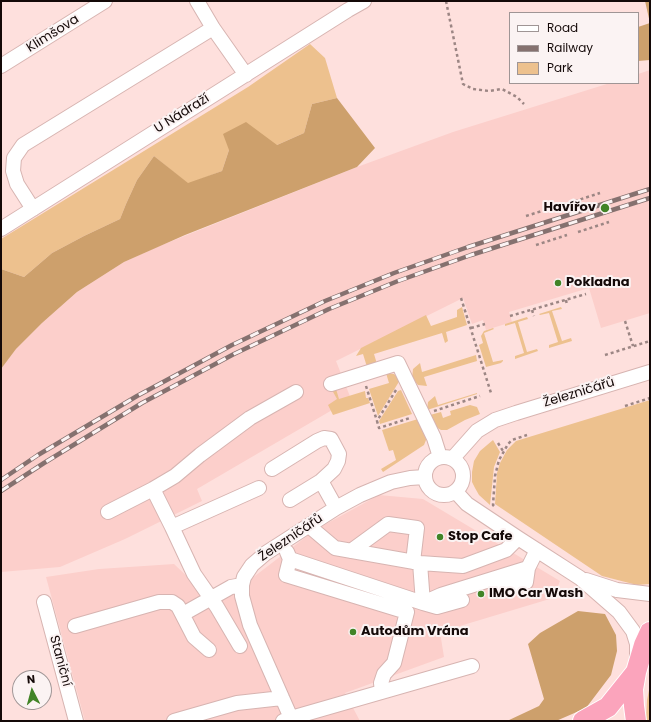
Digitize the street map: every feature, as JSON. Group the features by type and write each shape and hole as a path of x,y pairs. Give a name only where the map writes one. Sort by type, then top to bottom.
{"highway":[{"path":"636,721 633,700 636,667 650,632"},
{"path":"583,721 608,707 636,667"}],"street":[{"name":"Klimšova","path":"1,66 105,1"},
{"path":"197,1 213,28 246,75"},
{"name":"U Nádraží","path":"1,229 364,1"},
{"path":"32,209 17,184 13,171 14,158 24,145 213,28"},
{"path":"331,384 398,363 434,438 446,458 460,465 464,474 462,484 456,492 446,496 436,494 428,487 425,477"},
{"name":"Železničářů","path":"242,585 244,577 252,565 283,542 336,508 360,495 391,482 425,477 427,466 431,462 446,458 477,431 495,420 650,372"},
{"path":"108,512 175,476 200,455 250,418 296,392"},
{"path":"272,469 324,438 330,439 339,454 338,461 334,469 321,481 290,500"},
{"path":"321,481 336,508"},
{"path":"172,527 259,488"},
{"path":"153,489 194,574 211,598 240,646"},
{"path":"456,492 467,504 580,578 619,612 633,631 637,644 636,667"},
{"path":"351,551 388,524 417,528 417,562 424,603"},
{"path":"309,526 335,548 417,562 463,566 506,550 518,538"},
{"path":"283,542 290,559 286,575 407,612 394,663 384,674 381,683 382,692"},
{"path":"500,589 526,582 528,568 537,550"},
{"path":"290,559 437,607 462,600"},
{"path":"424,603 441,595 528,568"},
{"path":"580,578 618,590 650,594"},
{"path":"183,614 231,587 242,585 243,602 250,625 282,698 287,720 472,666"},
{"path":"75,626 167,601 176,603 194,637 209,650"},
{"name":"Staniční","path":"44,602 76,721"},
{"path":"174,721 236,703 282,698"}],"path":[{"path":"446,1 462,84 473,89 489,91 502,89 516,97 524,104"},
{"path":"568,203 600,193"},
{"path":"526,216 558,206"},
{"path":"578,232 609,222"},
{"path":"536,245 567,235"},
{"path":"510,316 586,294"},
{"path":"461,298 491,393"},
{"path":"566,300 567,306"},
{"path":"532,310 534,316"},
{"path":"625,321 633,346"},
{"path":"471,328 485,324"},
{"path":"604,355 650,341"},
{"path":"362,374 379,428 413,417"},
{"path":"377,421 400,384"},
{"path":"431,412 480,396"},
{"path":"625,406 650,398"},
{"path":"499,508 493,505 495,476 499,460 503,451 512,440 527,435"},
{"path":"498,443 503,451"}],"shaded area":[{"path":"645,1 650,1 650,23"},
{"path":"650,23 650,60 639,61 639,27"},
{"path":"650,70 650,313 601,328 589,288 509,312 512,322 486,330 483,320 472,324 463,298 336,361 351,399 197,489 202,501 125,539 60,567 1,572 1,369 16,349 42,323 77,292 124,262 157,247 357,167 453,132 607,84 639,84 639,74"},
{"path":"337,98 375,148 357,167 185,235 124,262 77,292 42,323 16,349 1,369 1,269 24,277 52,253 120,219 137,180 154,156 188,183 222,171 229,150 223,134 246,122 277,145 304,133 312,104"},
{"path":"379,495 423,499 560,581 553,598 440,632 444,657 345,693 360,721 85,721 46,577 99,569 174,564 217,605 315,530"},
{"path":"578,611 605,614 616,635 617,651 611,675 586,708 556,721 507,721 539,706 544,699 528,644 540,633"}],"green space":[{"path":"310,44 325,58 337,98 312,104 304,133 277,145 229,150 222,171 188,184 154,156 137,180 120,219 52,253 24,277 1,269 1,239 248,87"},
{"path":"462,307 467,325 446,332 448,341 445,343 442,333 374,354 377,364 367,367 363,354 356,356 361,348 426,315 431,326 457,317 457,310"},
{"path":"561,307 562,309 552,311 562,341 571,338 572,341 549,348 549,345 558,342 549,313 539,314"},
{"path":"527,317 528,319 518,322 527,352 537,349 538,351 515,359 515,356 524,353 515,323 505,326 505,324"},
{"path":"494,329 484,333 493,362 503,361 501,363 486,367 479,345 483,343 481,336 484,331"},
{"path":"476,355 477,361 424,377 427,386 418,385 412,378 413,369 420,363 422,372"},
{"path":"386,373 394,374 400,380 378,416 369,389 389,383"},
{"path":"336,389 339,399 365,391 366,398 368,398 370,403 333,415 328,405 337,399 332,390"},
{"path":"401,390 412,414 380,424 379,421 398,391"},
{"path":"477,393 427,410 428,402 435,396 438,405"},
{"path":"650,400 650,584 637,585 602,576 495,504 497,473 500,463 507,450 516,441"},
{"path":"470,405 477,407 480,414 447,430 441,430 436,427 430,415 441,412 443,418 451,415 450,411"},
{"path":"418,419 426,435 424,445 383,472 381,469 396,460 393,450 389,451 382,430"},
{"path":"493,440 500,452 494,467 490,505 479,495 475,488 472,482 472,472 474,461 480,451"},
{"path":"650,685 650,721 646,721 647,700"}],"railway":[{"path":"1,480 38,455 137,396 232,345 325,301 394,273 468,247 650,189"},
{"path":"1,491 142,403 234,354 329,309 398,281 471,255 650,198"}],"place":[{"name":"Havířov","path":"605,208"},
{"name":"Pokladna","path":"558,283"},
{"name":"Stop Cafe","path":"440,537"},
{"name":"IMO Car Wash","path":"481,594"},
{"name":"Autodům Vrána","path":"353,632"}]}
